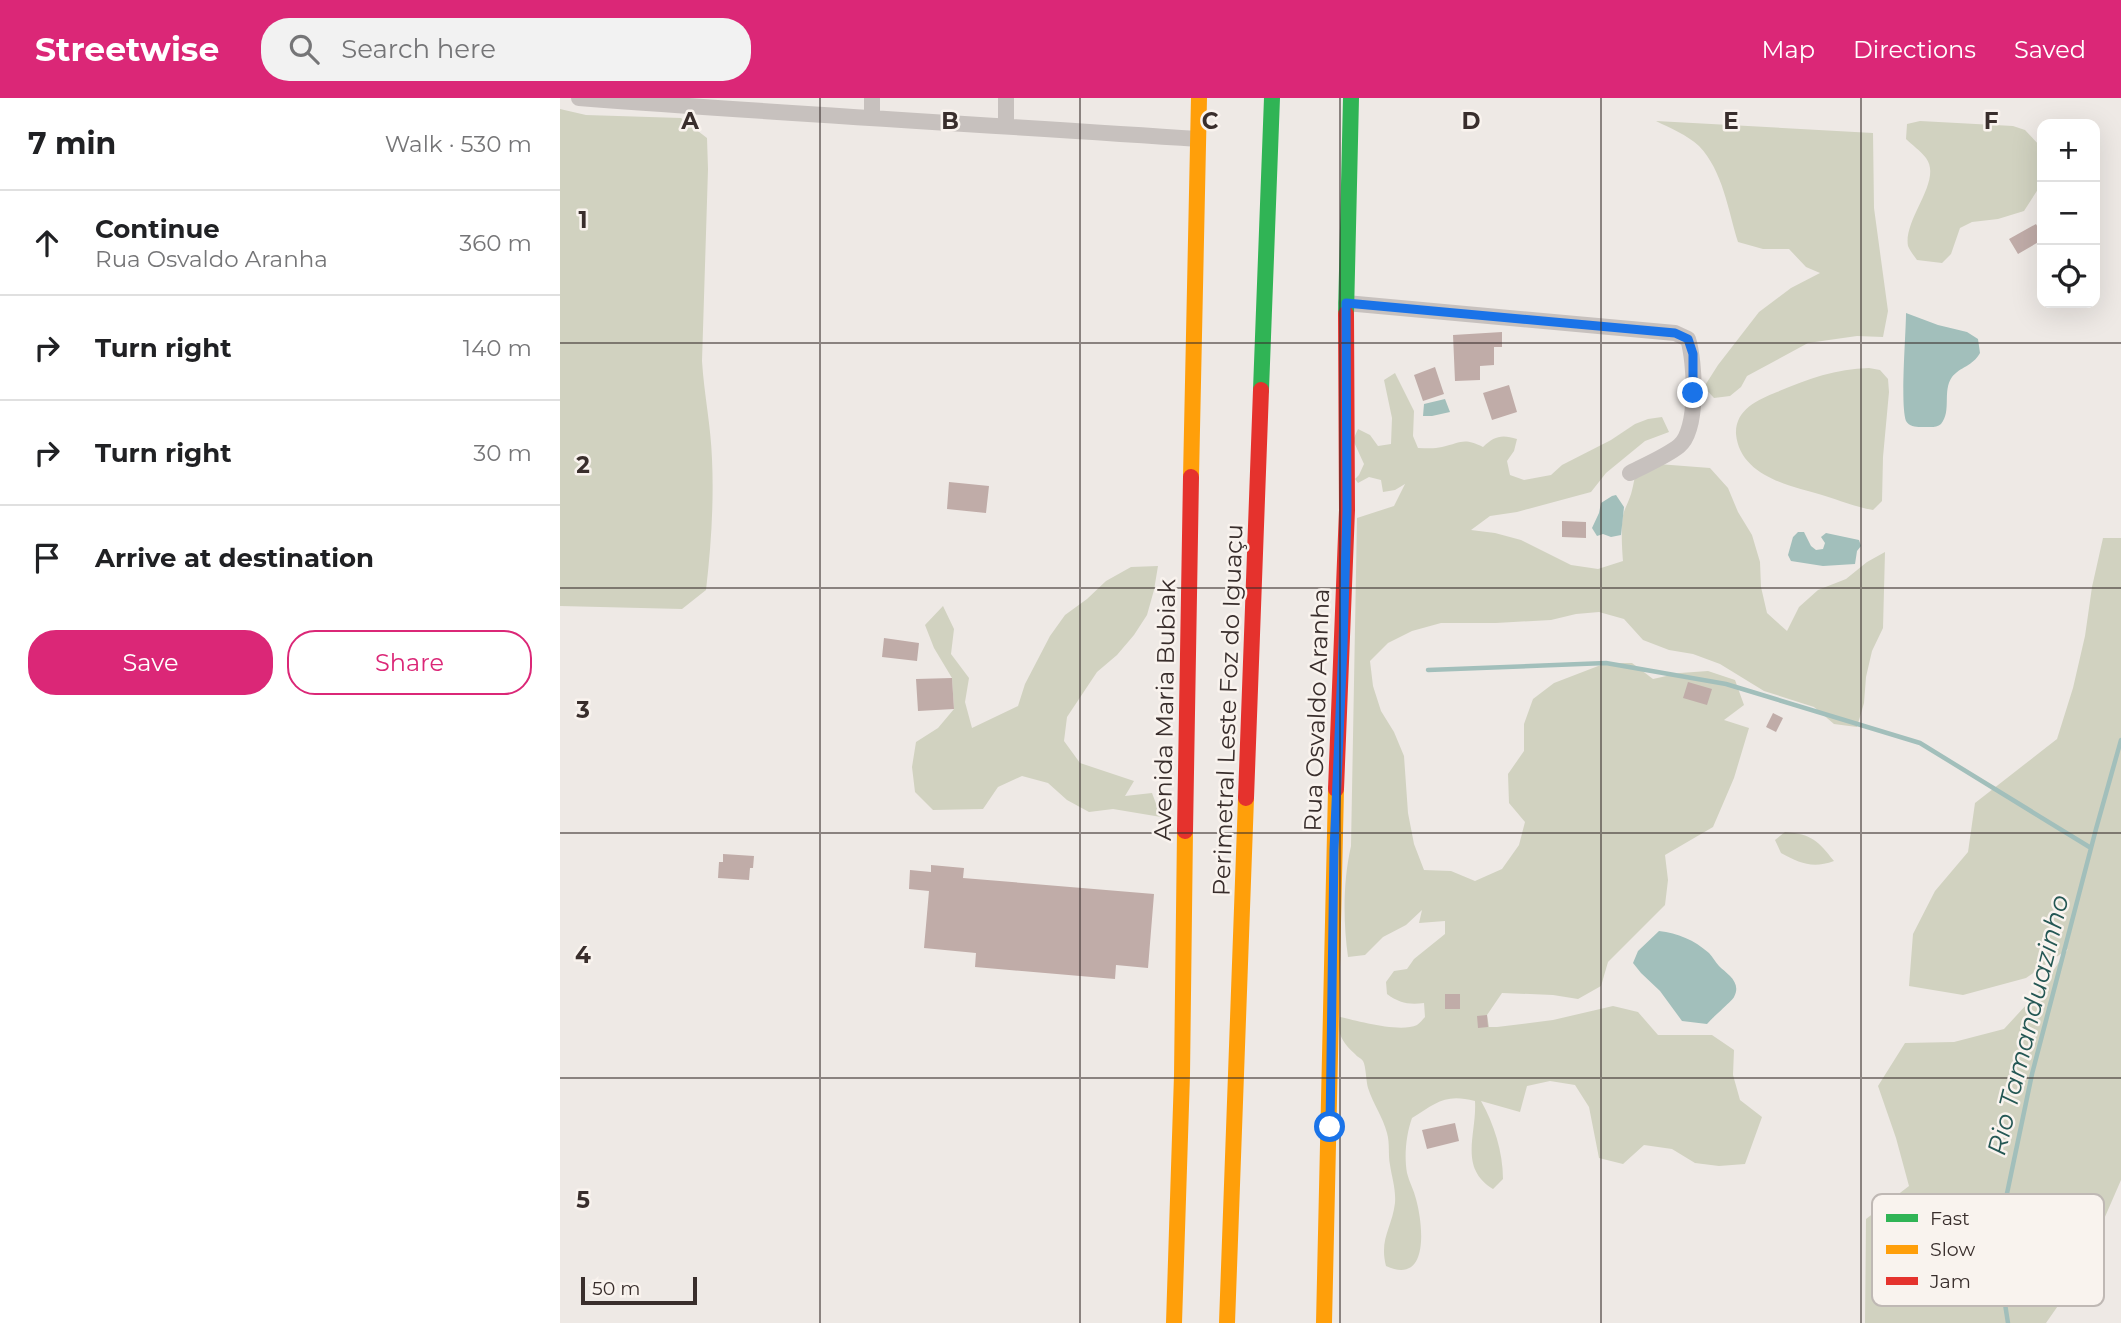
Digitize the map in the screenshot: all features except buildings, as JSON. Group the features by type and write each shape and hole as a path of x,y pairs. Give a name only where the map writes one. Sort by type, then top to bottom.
{"main road":[{"name":"Avenida Maria Bubiak","path":"1174,1323 1182,1075 1199,98"},
{"name":"Perimetral Leste Foz do Iguaçu","path":"1227,1323 1272,98"},
{"name":"Rua Osvaldo Aranha","path":"1324,1323 1331,1114 1334,850 1347,510 1346,303 1351,98"}],"street":[{"path":"579,98 741,104 872,118 1198,139"},
{"path":"872,98 872,118"},
{"path":"1006,98 1006,126"},
{"path":"1346,303 1675,333 1688,339 1693,354 1693,393 1690,427 1686,437 1679,446 1630,473"}],"green space":[{"path":"560,109 586,115 681,118 707,138 702,361 711,447 712,525 706,590 682,609 560,606"},
{"path":"1656,121 1873,133 1874,208 1888,311 1883,337 1857,336 1808,343 1747,376 1741,387 1730,396 1714,398 1704,387 1759,312 1791,288 1820,273 1806,267 1789,249 1763,249 1738,242 1724,191 1707,156 1689,138"},
{"path":"1920,121 2013,126 2025,130 2037,143 2037,191 2024,211 1998,219 1972,222 1960,228 1951,254 1942,263 1917,260 1908,246 1908,235 1930,178 1930,167 1926,158 1906,139 1907,124"},
{"path":"1845,370 1880,370 1888,379 1889,392 1882,501 1873,510 1782,483 1768,477 1747,460 1740,448 1737,426 1743,412 1755,402 1811,379"},
{"path":"1395,373 1414,411 1413,436 1418,448 1439,448 1466,442 1483,447 1499,437 1517,439 1514,451 1507,461 1510,475 1524,480 1551,475 1562,465 1611,440 1635,424 1662,417 1669,432 1645,441 1606,473 1591,492 1517,512 1490,516 1471,530 1521,540 1571,565 1598,569 1623,561 1622,520 1635,476 1658,464 1710,468 1728,488 1752,535 1760,562 1761,587 1767,613 1787,631 1799,607 1818,590 1846,579 1885,552 1883,628 1872,651 1864,703 1857,727 1834,724 1814,707 1764,691 1720,664 1643,640 1624,619 1599,612 1551,620 1441,623 1412,631 1388,643 1370,661 1373,686 1381,711 1404,756 1408,813 1414,844 1424,870 1451,871 1475,881 1502,869 1519,845 1525,822 1509,803 1508,774 1524,751 1524,724 1533,699 1554,683 1606,663 1632,663 1653,679 1708,671 1735,680 1744,705 1724,720 1749,728 1734,778 1713,827 1665,855 1668,880 1665,905 1608,962 1601,986 1578,999 1502,993 1487,1015 1489,1027 1497,1027 1553,1020 1613,1006 1638,1012 1658,1035 1712,1035 1734,1050 1733,1075 1740,1100 1762,1117 1745,1164 1719,1166 1695,1163 1672,1149 1644,1145 1623,1164 1599,1158 1589,1107 1575,1085 1550,1081 1527,1086 1520,1112 1481,1101 1494,1129 1501,1159 1503,1179 1493,1189 1482,1180 1472,1160 1475,1101 1456,1098 1441,1101 1412,1118 1408,1131 1406,1166 1419,1210 1421,1236 1417,1260 1410,1267 1400,1270 1386,1266 1384,1257 1395,1198 1387,1133 1368,1088 1363,1061 1344,1042 1339,1028 1340,1017 1390,1027 1417,1025 1425,1017 1424,1003 1409,1003 1396,999 1387,994 1386,982 1394,971 1407,969 1414,959 1445,934 1445,921 1419,923 1422,910 1406,925 1383,937 1365,955 1348,957 1345,901 1351,846 1357,518 1394,506 1405,484 1395,490 1383,492 1381,480 1369,477 1358,483 1355,479 1364,464 1353,440 1358,429 1370,435 1378,446 1391,444 1392,418 1384,380"},
{"path":"2103,538 2121,538 2121,1180 2104,1219 2104,1194 1899,1194 1909,1186 1878,1086 1905,1043 1954,1042 2004,1029 2040,990 2068,949 2026,978 1963,995 1909,986 1913,934 1935,891 1968,852 1975,803 2057,739 2085,636"},
{"path":"1158,566 1147,615 1117,655 1097,672 1067,717 1064,741 1080,763 1134,781 1125,796 1152,793 1161,817 1113,809 1089,812 1067,800 1048,783 1022,776 998,787 983,809 933,810 915,792 912,767 916,742 938,728 954,709 952,678 934,648 925,625 943,606 954,629 951,654 969,678 965,702 972,728 1018,706 1025,684 1050,636 1065,615 1106,581 1131,567"},
{"path":"1785,832 1814,840 1834,861 1819,865 1806,864 1781,853 1775,840"},
{"path":"1872,1214 1872,1306 2058,1306 2046,1323 1865,1323 1866,1219"}],"water":[{"path":"1906,313 1967,332 1978,339 1980,353 1974,361 1952,377 1944,419 1935,427 1915,427 1906,421 1903,385"},
{"path":"1445,399 1450,412 1423,416 1424,404"},
{"path":"1616,495 1624,507 1621,535 1597,536 1592,528 1601,503"},
{"path":"1798,532 1804,532 1816,550 1823,549 1825,543 1821,537 1826,533 1859,540 1861,546 1857,551 1855,564 1823,566 1791,561 1788,555 1793,537"},
{"path":"1659,931 1679,935 1698,944 1735,983 1734,997 1707,1024 1682,1021 1660,991 1633,963 1638,951"}],"waterway":[{"path":"1428,670 1606,663 1726,684 1920,743 2091,848"},
{"name":"Rio Tamanduazinho","path":"2007,1194 2032,1074 2121,740"},
{"name":"Rio Tamanduazinho","path":"2005,1306 2008,1323"}],"traffic: fast":[{"path":"1261,390 1272,98"},
{"path":"1346,314 1351,98"}],"traffic: slow":[{"path":"1191,477 1199,98"},
{"path":"1324,1323 1336,789"},
{"path":"1227,1323 1246,798"},
{"path":"1174,1323 1182,1075 1185,831"}],"traffic: jam":[{"path":"1336,789 1347,510 1346,314"},
{"path":"1246,798 1261,390"},
{"path":"1185,831 1191,477"}],"route":[{"path":"1330,1127 1334,850 1347,510 1346,303 1675,333 1688,339 1693,354 1693,393"}]}
